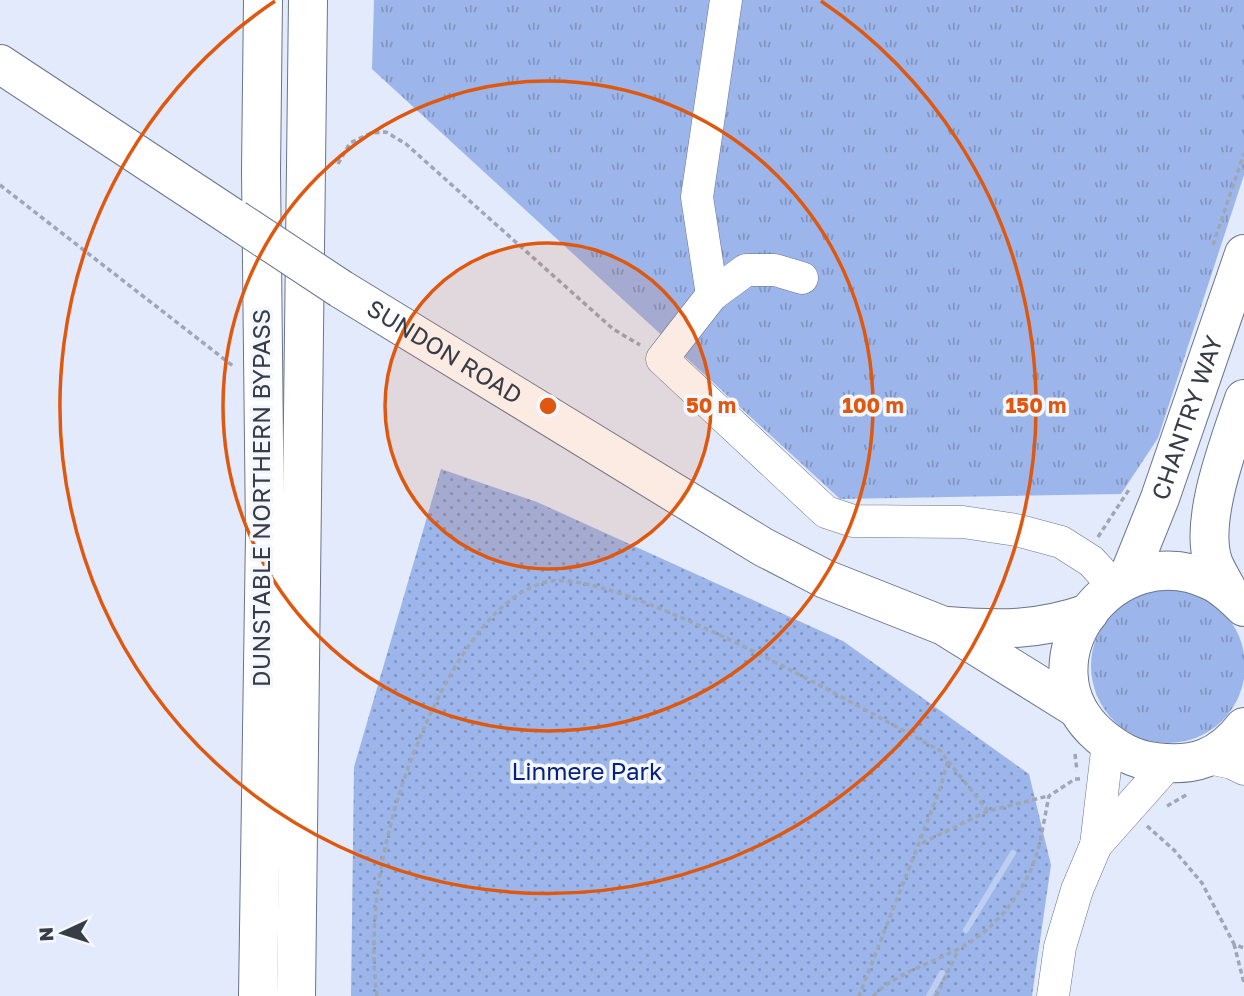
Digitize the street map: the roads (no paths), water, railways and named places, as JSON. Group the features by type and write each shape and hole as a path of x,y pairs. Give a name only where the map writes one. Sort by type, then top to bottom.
{"main road":[{"name":"DUNSTABLE NORTHERN BYPASS","path":"258,996 265,534 261,171 263,0"},
{"name":"DUNSTABLE NORTHERN BYPASS","path":"296,996 308,0"},
{"name":"SUNDON ROAD","path":"0,64 341,289 763,547 825,579 944,626 1076,708"},
{"name":"CHANTRY WAY","path":"1076,708 1069,681 1069,655 1076,632 1110,593 1160,498 1227,254"},
{"name":"CHANTRY WAY","path":"1236,599 1213,561 1209,533 1226,450 1244,399"},
{"name":"SUNDON ROAD","path":"944,626 1027,628 1059,623 1144,572 1178,571 1213,581 1236,599"},
{"path":"1076,708 1090,727 1124,754 1143,761 1189,763 1216,773 1244,727"}],"street":[{"path":"712,295 698,197 726,0"},
{"path":"802,278 775,270 746,270 712,295 662,359 826,512 853,521 963,522 1016,530 1062,541 1091,561 1110,593"},
{"path":"1053,996 1060,947 1077,890 1096,845 1108,743"},
{"path":"1096,845 1168,764"}],"waterway":[{"path":"966,930 1013,853"},
{"path":"929,996 942,973"}],"park label":[{"name":"Linmere Park","path":"587,772"}]}
